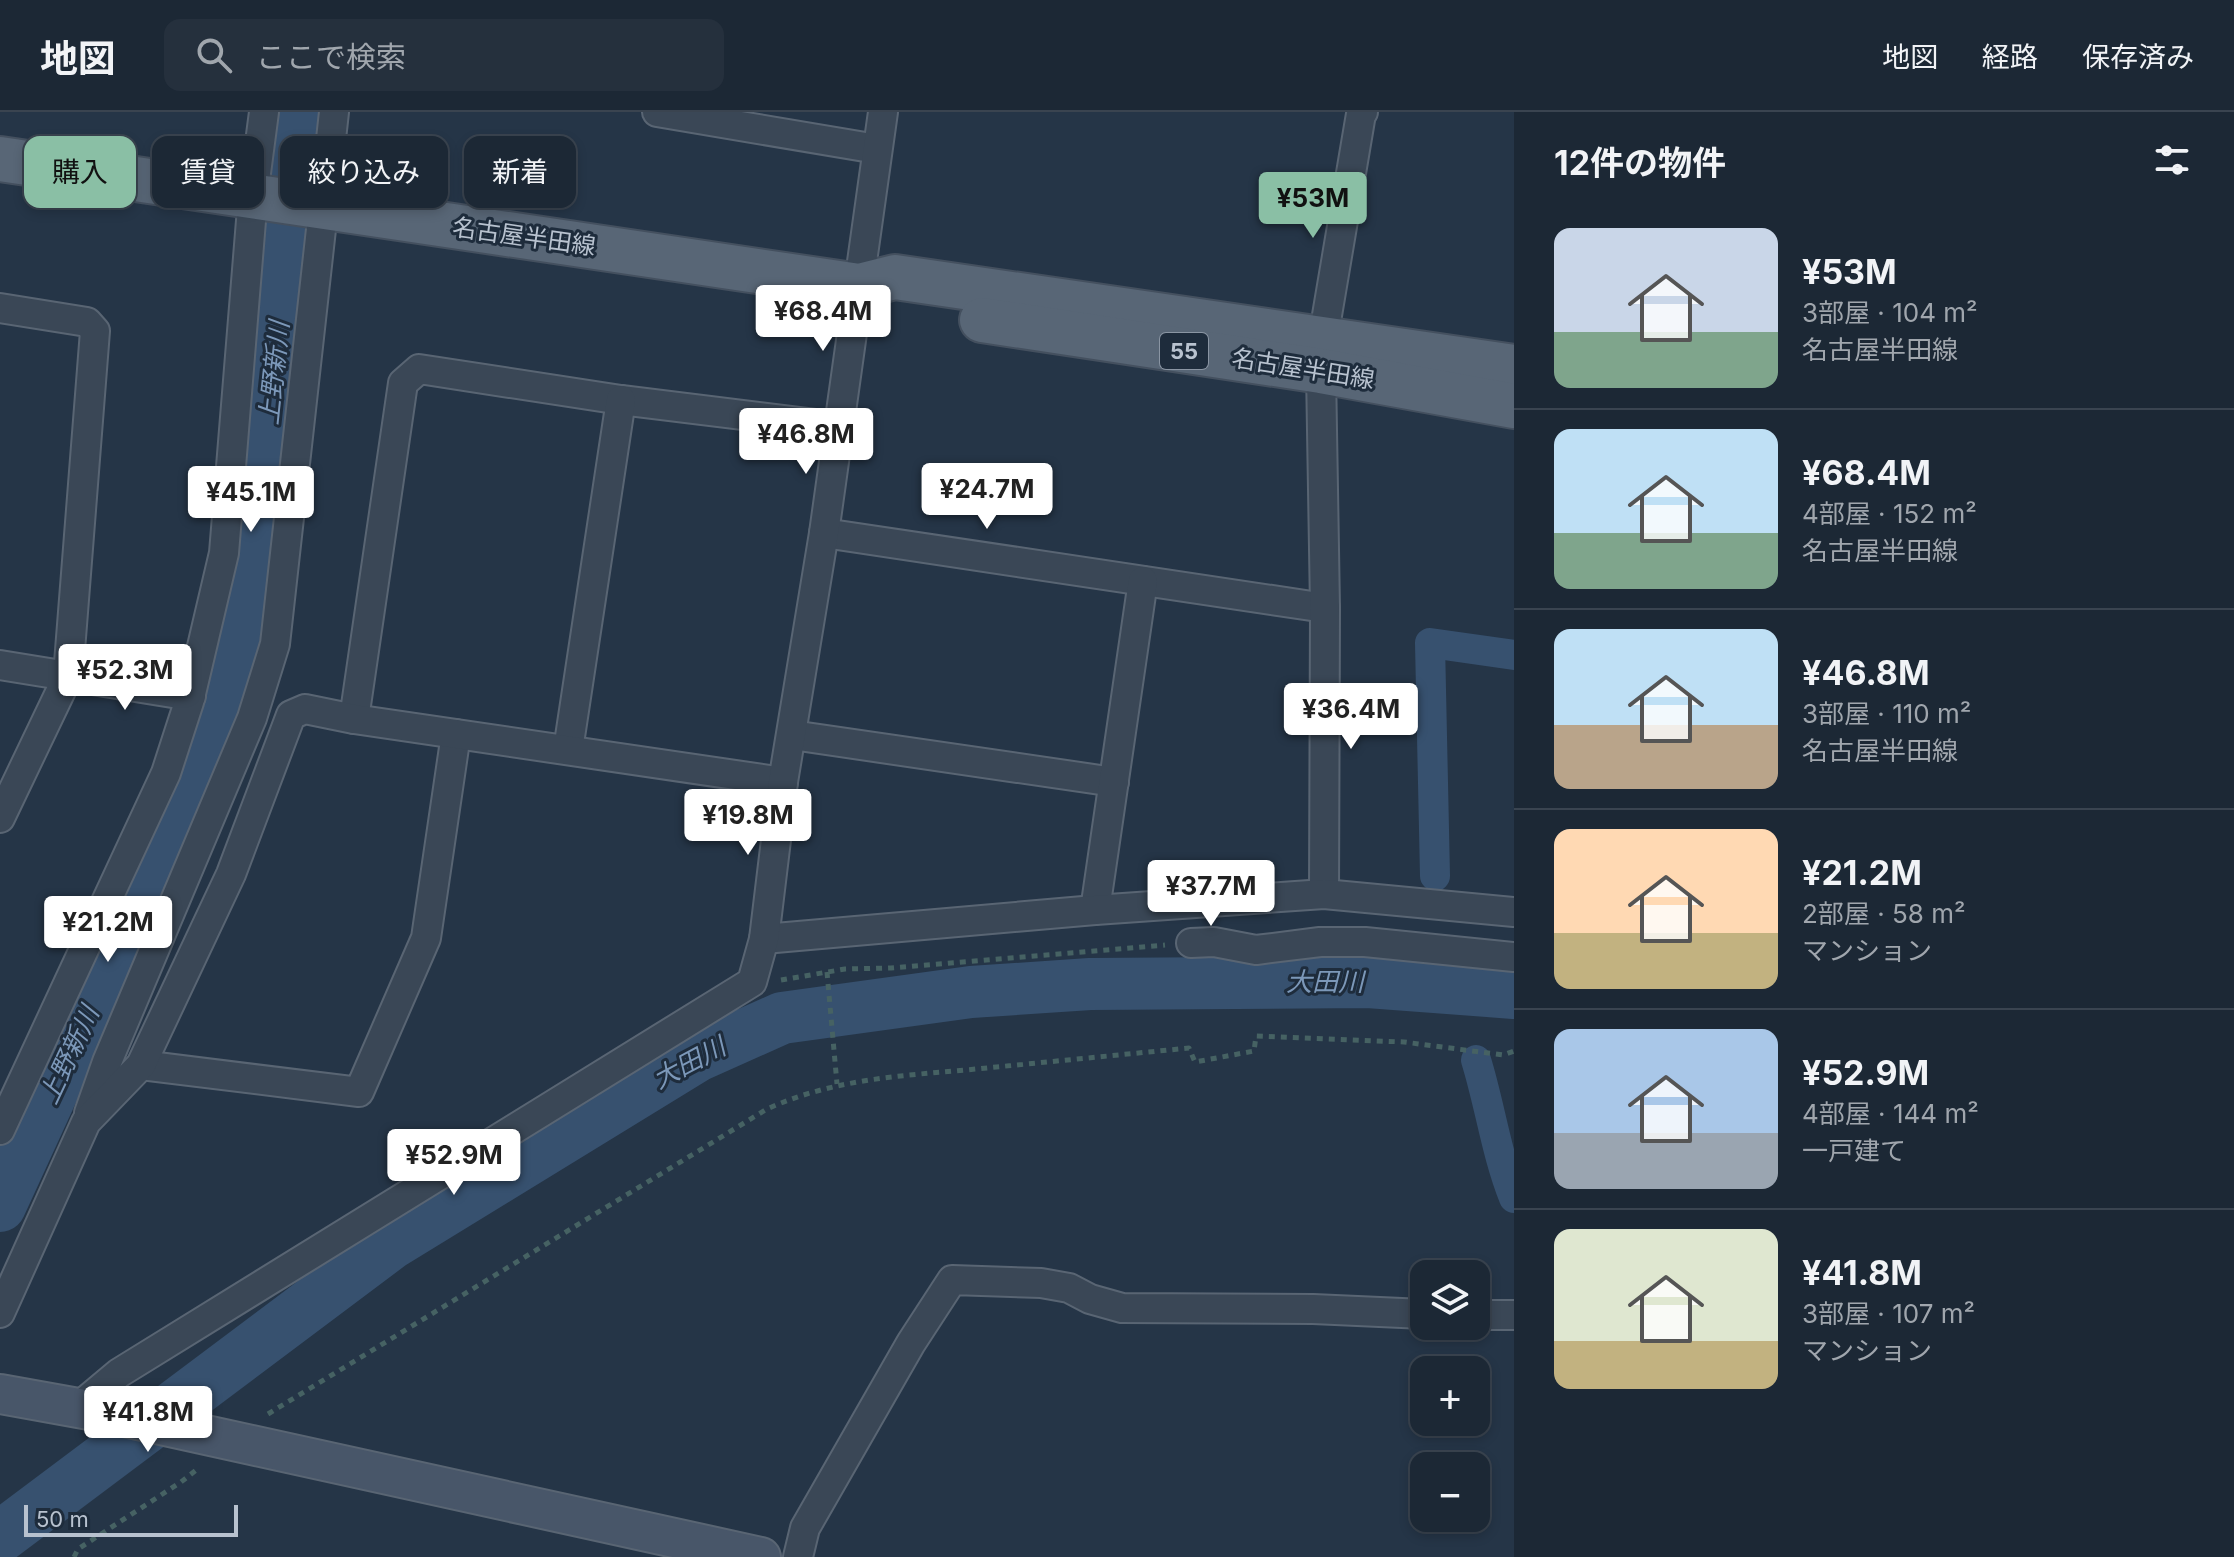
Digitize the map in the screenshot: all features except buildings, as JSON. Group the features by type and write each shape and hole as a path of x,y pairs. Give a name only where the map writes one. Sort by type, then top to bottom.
{"main road":[{"name":"名古屋半田線","path":"0,159 152,182"},
{"name":"名古屋半田線","path":"324,208 859,286 890,307 1322,355 1514,367"},
{"name":"名古屋半田線","path":"1322,355 1514,406"}],"street":[{"path":"263,136 264,112"},
{"path":"330,136 334,112"},
{"path":"658,112 877,149"},
{"path":"91,1411 119,1373 752,982 764,939 783,782 824,533 883,112"},
{"path":"1324,894 1322,355 1361,113"},
{"path":"0,1130 166,773 191,696 224,553 259,208"},
{"path":"0,1313 86,1122 107,1062 252,718 275,644 317,208"},
{"path":"0,308 87,322 95,331 68,676 0,818"},
{"path":"354,719 403,383 419,369 621,400 839,427"},
{"path":"568,750 621,400"},
{"path":"824,533 1325,608"},
{"path":"1095,910 1143,581"},
{"path":"0,665 191,696"},
{"path":"86,1122 141,1065 231,874 291,715 305,709 354,719 783,782"},
{"path":"141,1065 359,1092 426,938 456,734"},
{"path":"792,735 1114,782"},
{"path":"764,939 1324,894 1514,912"},
{"path":"1191,943 1214,942 1256,950 1320,942 1365,942 1514,957"},
{"path":"798,1557 805,1528 911,1343 952,1280 1041,1283 1069,1288 1090,1299 1122,1308 1313,1309 1410,1313"},
{"path":"1490,1315 1514,1315"},
{"path":"0,1394 218,1438 761,1557"}],"path":[{"path":"752,982 827,972 1191,943"},
{"path":"827,972 837,1084"},
{"path":"74,1557 78,1549 181,1482 218,1438 279,1406 767,1109 801,1094 837,1084 1189,1048 1195,1062 1254,1051 1256,1036 1404,1042 1503,1055 1514,1051"}],"waterway":[{"name":"上野新川","path":"0,1206 219,728 255,571 300,112"},
{"path":"1435,876 1430,643 1514,655"},
{"name":"大田川","path":"0,1537 392,1243 697,1056 782,1018 971,992 1090,984 1368,982 1514,993"},
{"path":"1476,1060 1502,1164 1514,1198"}]}
